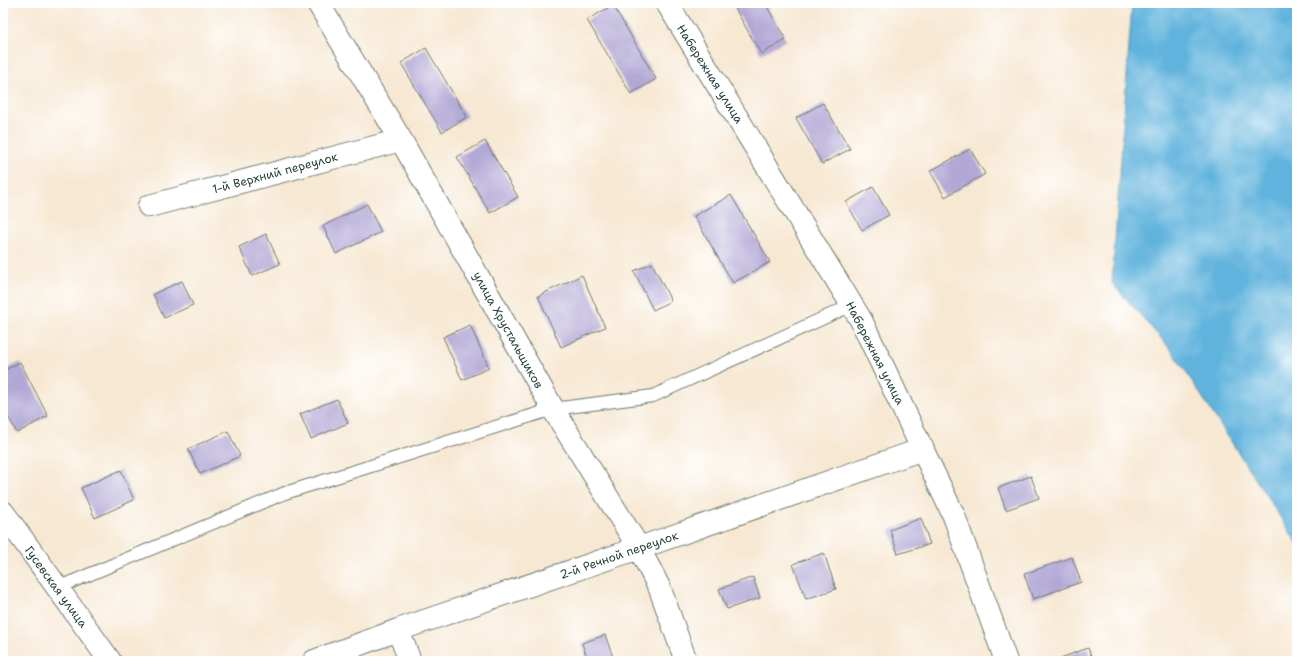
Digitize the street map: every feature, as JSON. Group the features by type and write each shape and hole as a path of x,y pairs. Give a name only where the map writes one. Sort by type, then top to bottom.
{"street":[{"name":"улица Хрустальщиков","path":"318,3 401,140 553,409 639,548 660,589 686,661"},
{"name":"Набережная улица","path":"667,3 861,320 954,516 1006,661"},
{"name":"1-й Верхний переулок","path":"149,206 401,140"},
{"name":"2-й Речной переулок","path":"314,661 398,630 923,449"},
{"name":"Гусевская улица","path":"3,512 110,661"},
{"path":"398,630 410,661"}],"lane":[{"path":"57,588 285,493 553,409 653,396 852,305"}],"water":[{"path":"1132,3 1297,3 1297,543 1173,352 1112,283"}],"building":[{"path":"732,3 765,3 786,40 761,54"},
{"path":"613,5 656,79 631,94 587,20"},
{"path":"426,48 467,117 442,132 401,63"},
{"path":"823,103 850,149 822,164 796,118"},
{"path":"485,141 518,197 490,213 457,157"},
{"path":"970,149 985,174 945,197 930,171"},
{"path":"873,187 889,215 862,230 846,202"},
{"path":"731,195 770,262 733,283 694,216"},
{"path":"367,204 381,232 336,254 323,226"},
{"path":"266,234 280,264 252,276 239,247"},
{"path":"652,263 671,301 653,310 634,271"},
{"path":"582,275 605,327 561,347 538,296"},
{"path":"182,281 193,305 164,318 153,294"},
{"path":"470,325 489,368 462,380 443,337"},
{"path":"20,362 48,416 17,433 3,407 3,371"},
{"path":"337,399 348,423 311,439 300,414"},
{"path":"228,431 240,456 200,474 188,449"},
{"path":"121,470 134,500 95,518 81,488"},
{"path":"1031,476 1039,498 1006,510 998,488"},
{"path":"921,518 930,544 898,554 890,530"},
{"path":"824,553 836,589 806,599 793,564"},
{"path":"1072,557 1081,582 1033,599 1024,574"},
{"path":"753,577 760,598 727,609 719,589"},
{"path":"605,635 614,660 588,661 582,643"},
{"path":"1088,648 1093,661 1055,661 1055,660"}]}
